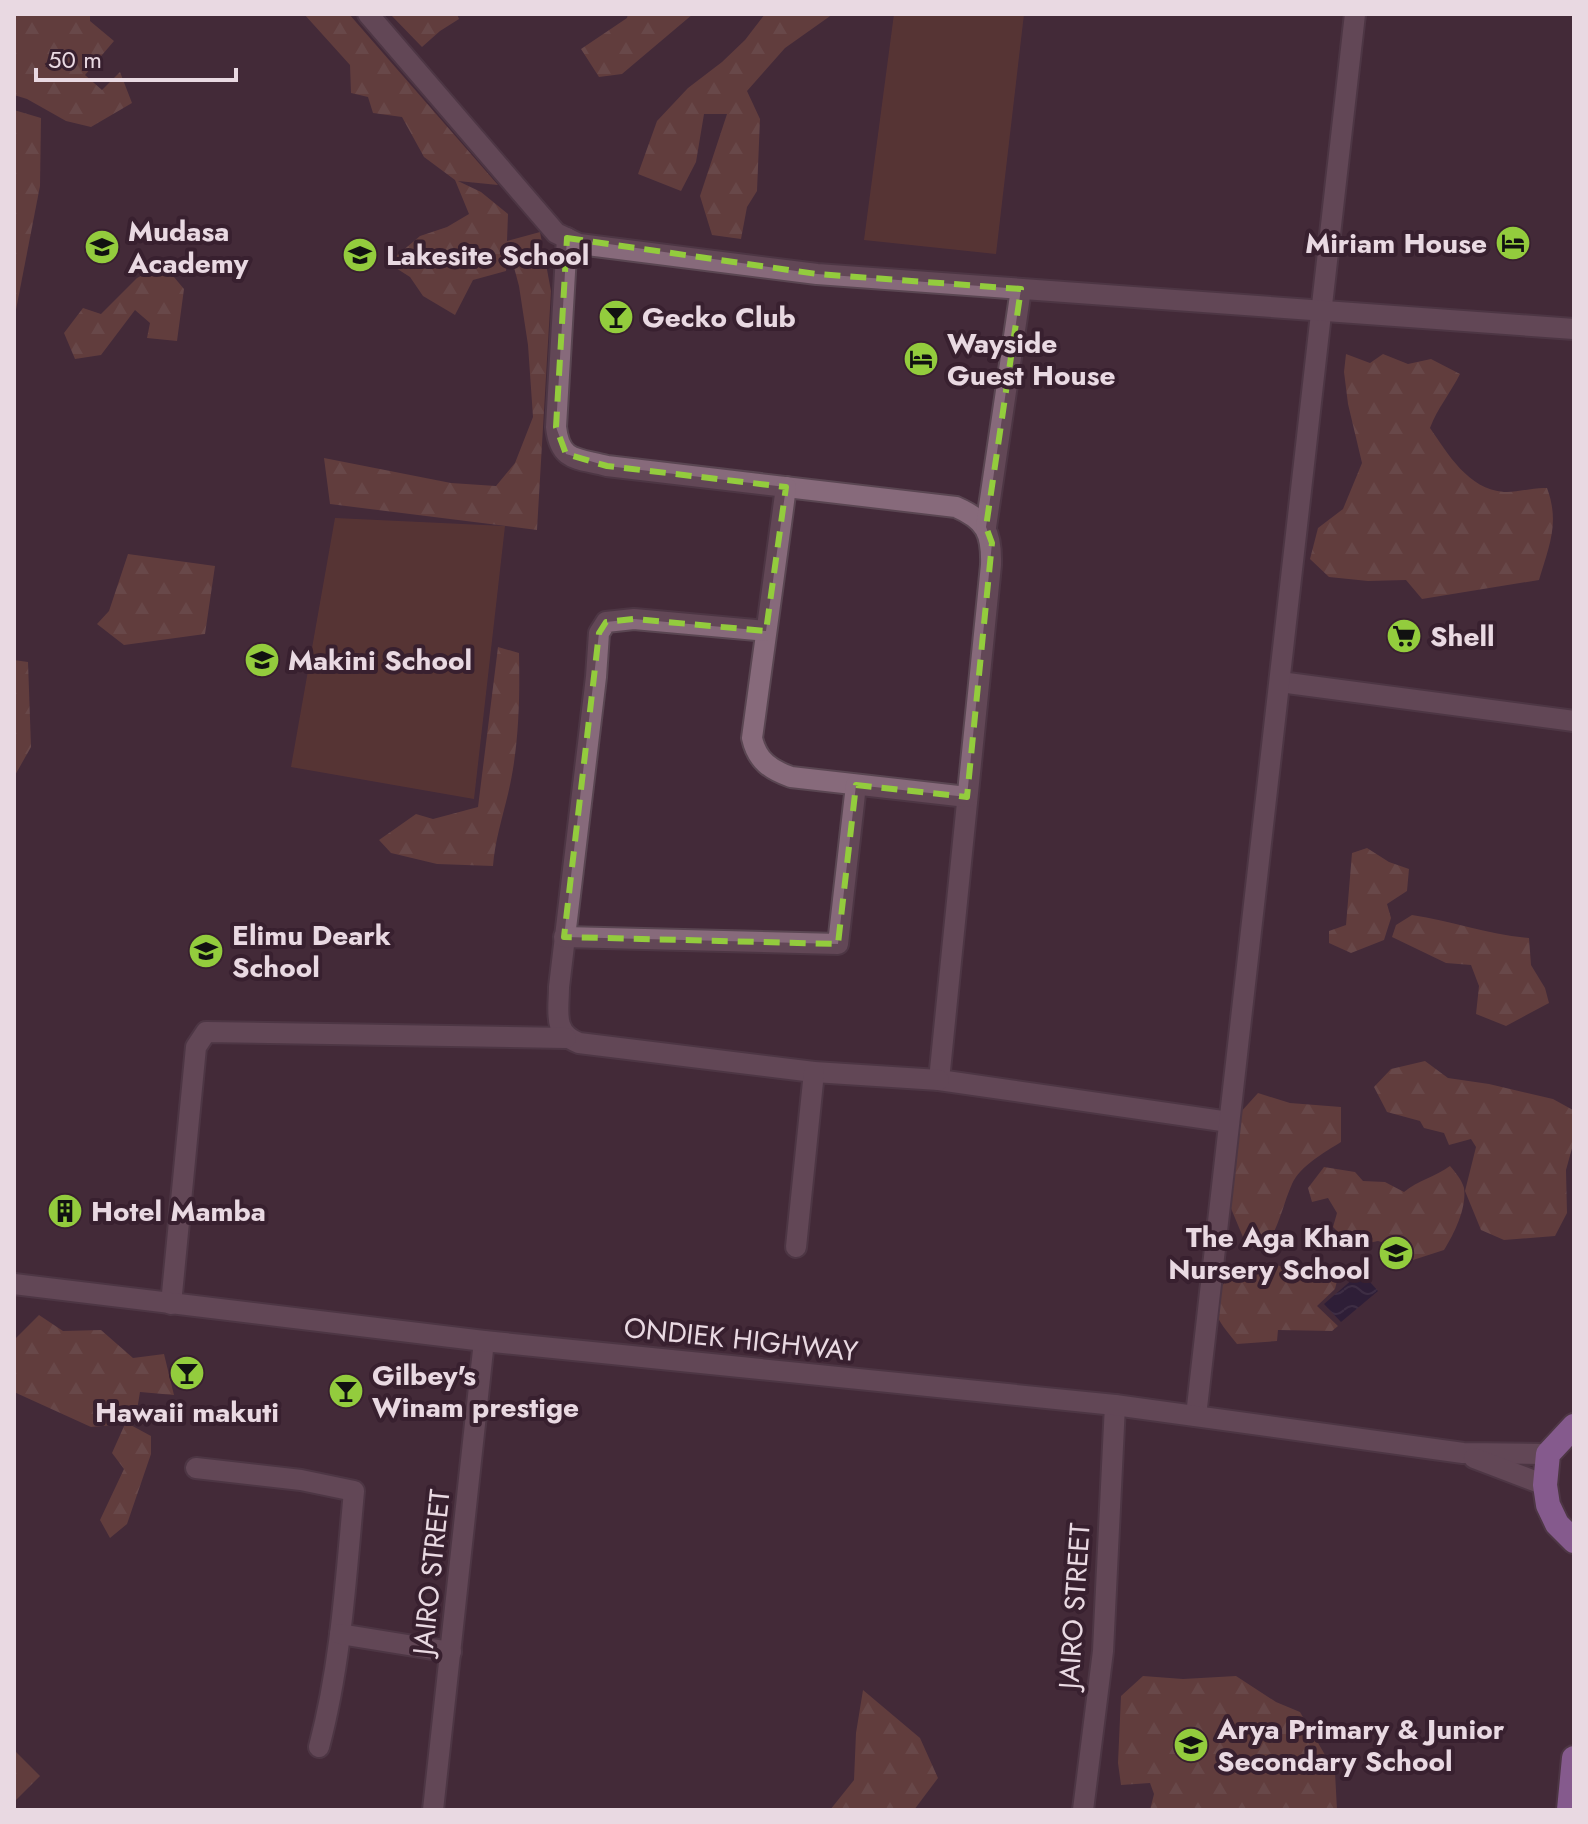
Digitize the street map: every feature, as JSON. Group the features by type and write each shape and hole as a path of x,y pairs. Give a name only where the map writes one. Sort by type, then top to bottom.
{"highway":[{"path":"1573,1543 1557,1524 1548,1505 1545,1485 1548,1454 1574,1426"},
{"path":"1569,1810 1574,1758"}],"street":[{"path":"368,14 556,233 579,244 817,274 1574,329"},
{"path":"1196,1416 1355,14"},
{"path":"567,238 556,427 558,445 566,454 607,466 956,507 986,527"},
{"path":"939,1080 991,565 992,543 986,527 1021,289"},
{"path":"786,487 752,738 755,752 769,768 791,777 967,797"},
{"path":"566,1038 558,1024 559,987 599,633 606,622 634,619 766,631"},
{"path":"1280,682 1574,721"},
{"path":"564,937 838,944 856,785"},
{"path":"171,1304 196,1047 206,1032 566,1038 579,1043 814,1072 939,1080 1229,1122"},
{"path":"796,1247 814,1072"},
{"name":"ONDIEK HIGHWAY","path":"14,1284 484,1341 1115,1405 1463,1453 1548,1454"},
{"name":"JAIRO STREET","path":"433,1810 484,1341"},
{"name":"JAIRO STREET","path":"1083,1810 1103,1651 1115,1405"},
{"name":"ONDIEK HIGHWAY","path":"1463,1453 1545,1485"},
{"path":"196,1468 301,1480 354,1491 340,1634 319,1747"},
{"path":"340,1634 451,1652"}],"highlighted area":[{"path":"567,238 817,274 1021,289 986,527 992,543 967,797 856,785 838,944 564,937 599,633 606,622 634,619 766,631 786,487 607,466 566,454 556,427"}],"shaded area":[{"path":"894,14 1024,14 996,254 864,240"},
{"path":"335,518 505,526 474,799 291,767"}],"green space":[{"path":"14,14 90,14 90,21 114,41 85,75 102,90 120,72 132,103 91,127 66,121 14,95"},
{"path":"304,14 349,14 498,185 458,181 481,192 508,214 507,241 540,232 551,291 537,530 330,504 324,458 451,483 496,486 515,463 533,417 528,345 519,286 508,245 506,271 473,280 455,315 423,296 410,277 388,263 420,236 447,227 469,214 455,180 424,157 402,117 373,113 368,97 351,93 350,65"},
{"path":"390,14 457,14 459,19 422,47"},
{"path":"628,14 693,14 622,74 599,77 581,49 627,18"},
{"path":"765,14 833,14 785,48 747,91 760,119 757,191 747,207 741,239 712,235 700,196 727,114 704,114 696,162 681,191 638,174 657,121 688,88 745,40"},
{"path":"14,110 41,118 40,186 14,320"},
{"path":"163,264 184,289 177,341 147,338 150,323 135,310 101,355 75,359 64,333 83,308 101,314 137,278"},
{"path":"1346,354 1370,363 1383,354 1408,364 1431,359 1460,374 1430,428 1460,469 1480,484 1504,492 1547,488 1553,524 1539,580 1422,599 1406,580 1368,581 1329,577 1310,559 1318,528 1343,509 1362,463 1348,404 1344,372"},
{"path":"128,554 215,566 205,634 124,645 97,624 109,611"},
{"path":"498,647 519,653 519,706 512,777 493,866 437,864 391,853 379,840 416,814 433,819 478,807"},
{"path":"14,660 28,662 31,747 14,777"},
{"path":"1367,848 1389,862 1409,869 1407,891 1387,904 1391,918 1384,940 1351,953 1329,943 1329,931 1346,925 1352,853"},
{"path":"1412,915 1529,938 1531,965 1545,988 1549,1003 1506,1026 1476,1014 1479,986 1471,965 1446,963 1392,937 1396,925"},
{"path":"1425,1061 1448,1078 1553,1099 1573,1110 1574,1141 1566,1170 1567,1213 1555,1236 1504,1240 1481,1230 1465,1191 1476,1147 1471,1139 1449,1145 1444,1133 1424,1128 1420,1121 1387,1112 1374,1087 1391,1069"},
{"path":"1258,1093 1290,1103 1341,1107 1341,1142 1296,1177 1271,1238 1245,1242 1230,1206 1239,1114"},
{"path":"1450,1166 1464,1188 1464,1204 1459,1220 1444,1250 1413,1260 1395,1246 1378,1241 1359,1245 1349,1243 1333,1227 1337,1213 1328,1198 1312,1202 1308,1188 1324,1167 1355,1172 1363,1181 1385,1182 1404,1192"},
{"path":"1277,1265 1308,1276 1337,1281 1335,1289 1317,1306 1338,1326 1332,1331 1278,1330 1277,1341 1237,1344 1216,1314 1214,1306 1220,1289 1237,1267 1260,1269"},
{"path":"39,1315 63,1331 101,1330 133,1358 164,1354 174,1395 140,1392 135,1422 127,1423 151,1436 151,1454 127,1524 110,1538 100,1520 124,1469 112,1453 125,1424 91,1427 14,1392 14,1340"},
{"name":"Arya Primary & Junior Secondary School","path":"1143,1676 1183,1679 1236,1676 1276,1702 1300,1712 1335,1772 1337,1810 1150,1810 1154,1794 1150,1783 1121,1785 1118,1763 1121,1696"},
{"path":"863,1690 920,1738 938,1778 914,1810 830,1810 854,1780 856,1733"},
{"path":"14,1750 40,1776 14,1802"}],"water":[{"path":"1361,1272 1378,1291 1341,1322 1324,1304"}],"place":[{"name":"Miriam House","path":"1513,243"},
{"name":"Mudasa Academy","path":"102,247"},
{"name":"Lakesite School","path":"360,255"},
{"name":"Gecko Club","path":"616,317"},
{"name":"Wayside Guest House","path":"921,359"},
{"name":"Shell","path":"1404,636"},
{"name":"Makini School","path":"262,660"},
{"name":"Elimu Deark School","path":"206,951"},
{"name":"Hotel Mamba","path":"65,1211"},
{"name":"The Aga Khan Nursery School","path":"1396,1253"},
{"name":"Hawaii makuti","path":"187,1373"},
{"name":"Gilbey's Winam prestige","path":"346,1391"},
{"name":"Arya Primary & Junior Secondary School","path":"1191,1745"}]}
